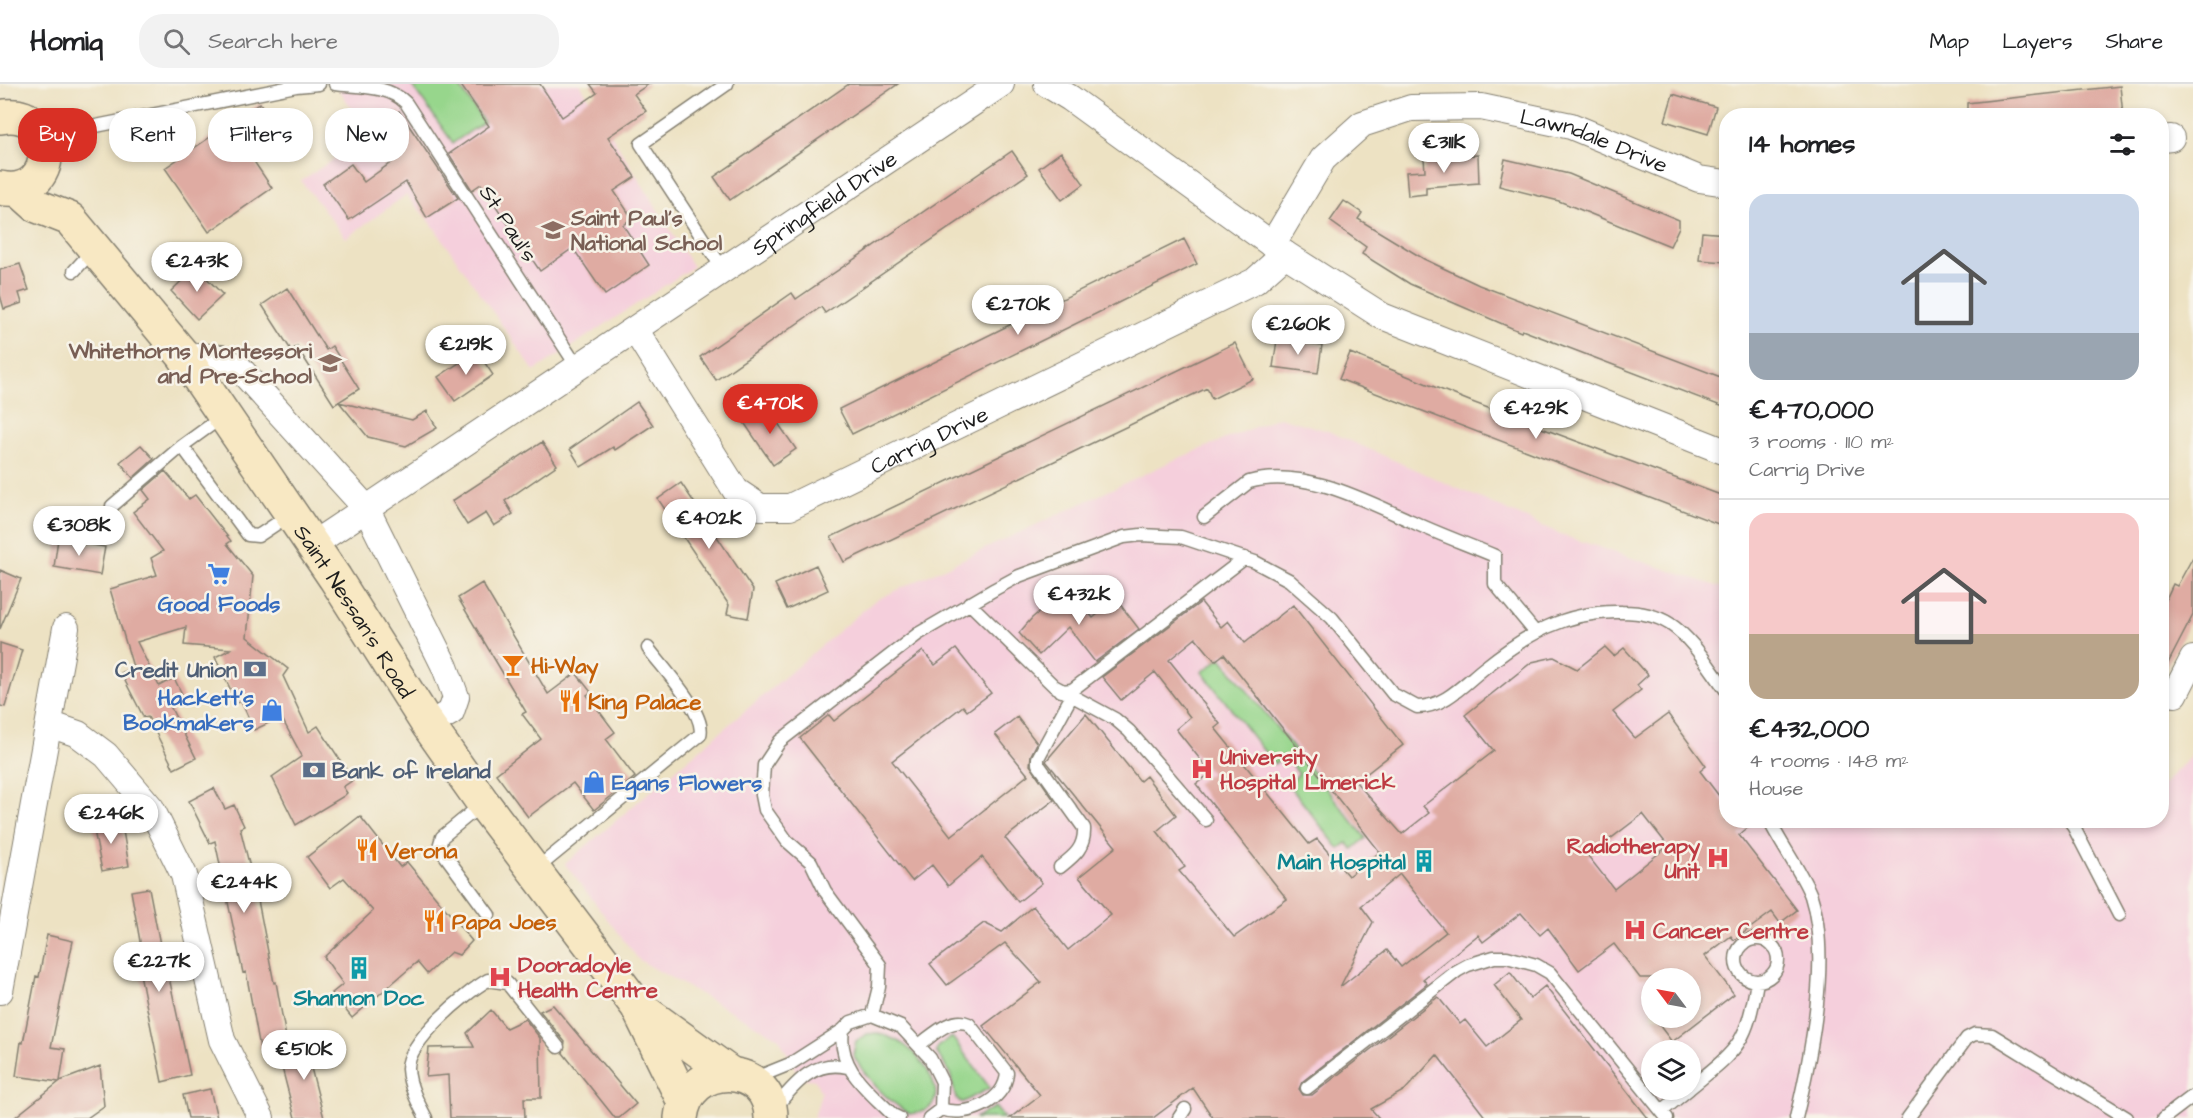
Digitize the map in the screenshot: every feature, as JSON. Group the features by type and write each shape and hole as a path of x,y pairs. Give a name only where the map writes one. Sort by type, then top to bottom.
{"main road":[{"name":"Saint Nessan's Road","path":"5,109 18,117"},
{"path":"9,188 34,180 42,162"},
{"name":"Saint Nessan's Road","path":"49,162 65,197 84,260 183,355 225,414 428,725 483,803 637,1006 683,1110"},
{"name":"Saint Nessan's Road","path":"9,188 37,206 70,219"},
{"name":"Saint Nessan's Road","path":"637,1006 766,1095 771,1115"},
{"path":"683,1110 701,1081 714,1075 741,1077"}],"street":[{"name":"Springfield Drive","path":"312,545 528,400 636,331 1001,84"},
{"path":"1047,84 1070,98 1279,250 1382,316 1719,449"},
{"name":"Lawndale Drive","path":"1279,250 1323,159 1362,124 1411,108 1481,107 1571,126 1699,179 1719,182"},
{"name":"Carrig Drive","path":"636,331 736,491 760,507 790,507 1255,281 1279,250"},
{"path":"183,355 220,358 239,368 366,508 446,667 456,697 451,711 428,725"},
{"path":"0,991 66,628"},
{"path":"2177,694 2193,659"},
{"path":"49,724 78,734 106,755 151,808 184,875 222,1040 261,1118"}],"lane":[{"path":"97,126 296,86 319,84"},
{"name":"St Paul's","path":"335,84 384,90 394,93 406,103 578,368"},
{"path":"724,271 642,144 727,84"},
{"path":"112,506 182,446 225,414"},
{"path":"182,446 248,535 258,536 291,514"},
{"path":"1204,517 1249,482 1258,480 1305,482 1343,490 1495,556 1495,584 1535,632"},
{"path":"872,1015 879,985 880,965 825,891 811,862 787,840 765,810 762,779 764,765 780,741 849,685 918,634 1019,576 1124,537 1141,535 1181,537 1245,558 1299,587 1332,618 1393,694 1410,705 1424,707 1443,701 1512,646 1535,632 1569,617 1589,613 1644,613 1677,630 1719,681"},
{"path":"1060,867 1079,852 1084,838 1084,828 1041,770 1038,758 1066,694 1245,558"},
{"path":"969,603 1066,694 1115,719 1129,731 1206,820"},
{"path":"534,871 700,735 702,729 698,714 648,648"},
{"path":"483,803 442,837 439,847 489,915"},
{"path":"1773,828 1810,893 1816,914 1818,970 1810,1058 1796,1118"},
{"path":"2074,828 2119,915"},
{"path":"1307,1088 1456,971 1494,957 1507,957 1536,965 1550,973 1664,1115 1679,1100"},
{"path":"426,1118 409,1078 410,1057 422,1038 488,980 507,983 558,1047"},
{"path":"1701,1079 1737,1048 1743,1038 1752,1010 1757,982"},
{"path":"741,1077 790,1064 833,1034 843,1030 851,1022 872,1015 901,1027 930,1058 942,1082 941,1109"},
{"path":"919,1045 952,1022 962,1020 969,1024 1007,1073 1007,1084 993,1099 960,1112 941,1109 929,1118"},
{"path":"843,1030 841,1042 847,1067 895,1117"},
{"path":"1908,1118 1967,1038 1983,1033 1992,1035 2127,1118"},
{"path":"771,1115 800,1078 822,1066 834,1064 847,1067"},
{"path":"2164,1118 2193,1096"}],"shaded area":[{"name":"Saint Paul's National School","path":"335,84 580,84 693,267 534,371 431,223 406,195 346,238 301,181 330,162 409,162 409,108 351,108"},
{"name":"University Hospital Limerick","path":"1279,417 1328,431 1565,536 1719,587 1719,828 2169,828 2169,779 2193,754 2193,1118 814,1118 821,1093 815,1080 800,1078 779,1038 639,960 565,864 874,601 1172,461"}],"green space":[{"path":"411,84 458,84 484,122 453,143"},
{"path":"1221,658 1366,838 1353,849 1347,843 1339,849 1288,784 1299,774 1284,756 1274,764 1202,672"},
{"path":"877,1033 893,1038 907,1047 930,1074 936,1095 933,1104 925,1110 910,1114 901,1109 878,1088 858,1064 853,1055 856,1041 867,1034"},
{"path":"952,1037 990,1088 961,1103 956,1098 950,1073 936,1052 938,1046"},
{"path":"995,1107 1004,1118 975,1118"}],"building":[{"name":"Saint Paul's National School","path":"460,84 540,84 562,117 597,93 590,84 649,84 634,94 646,111 608,137 635,177 614,191 632,218 623,225 649,265 605,295 573,248 540,271 481,184 472,190 449,154 489,126"},
{"path":"849,84 898,84 730,200 714,177"},
{"path":"2120,86 2122,108 1967,108 1967,103"},
{"path":"1673,94 1716,107 1708,134 1665,121"},
{"path":"260,103 263,108 253,108"},
{"path":"409,126 458,198 427,218 406,182 349,220 323,184 351,164 364,182 392,162 409,162"},
{"path":"208,139 208,162 256,162 255,163 272,188 209,232 165,168 174,162 196,162 196,147"},
{"path":"1012,151 1028,174 825,313 821,307 716,380 700,357 792,293 796,299"},
{"path":"1061,152 1084,184 1062,200 1039,168"},
{"path":"1478,155 1479,183 1426,187 1426,194 1408,196 1406,172 1425,171 1424,158"},
{"path":"1505,159 1569,174 1679,220 1679,227 1670,246 1559,201 1499,186"},
{"path":"1344,201 1362,213 1358,219 1424,259 1479,285 1719,376 1719,405 1522,330 1521,332 1410,284 1362,254 1366,247 1330,221"},
{"path":"1702,232 1719,233 1719,261 1699,260"},
{"path":"1184,239 1197,264 852,434 839,409"},
{"path":"20,264 29,290 19,293 22,303 4,309 0,295 0,270"},
{"path":"196,267 223,295 197,319 171,291"},
{"path":"287,288 326,350 332,346 359,389 334,405 297,347 291,350 262,305"},
{"path":"1277,340 1322,345 1318,373 1273,367"},
{"path":"1235,343 1253,379 1212,399 1207,388 844,562 831,537"},
{"path":"477,351 493,375 455,401 438,377"},
{"path":"1350,353 1472,402 1719,494 1719,524 1339,379"},
{"path":"339,402 412,420 427,411 437,428 406,446 368,437"},
{"path":"637,402 653,425 615,450 613,447 581,467 570,449"},
{"path":"766,406 796,449 773,465 743,421"},
{"path":"542,442 557,465 505,501 513,514 494,526 486,513 467,525 452,501"},
{"path":"141,445 154,459 133,478 120,462"},
{"path":"165,471 189,499 195,495 231,541 227,544 253,576 247,637 288,669 283,676 309,732 318,726 353,780 343,787 347,793 344,796 296,825 272,777 302,756 281,717 254,730 241,701 237,703 215,657 231,649 184,645 186,627 137,642 159,686 174,678 184,698 170,706 196,758 174,769 148,717 144,718 121,673 133,667 110,589 157,575 151,558 163,551 133,512 150,499 143,490"},
{"path":"681,483 753,590 748,618 727,614 729,605 658,499"},
{"path":"58,539 105,547 100,575 54,567"},
{"path":"2193,557 2193,615 2169,661 2169,593 2173,584 2177,586"},
{"path":"816,565 828,590 787,609 775,584"},
{"path":"0,570 21,579 0,629"},
{"path":"482,583 548,694 576,673 591,692 587,695 615,732 606,739 635,777 594,810 573,783 528,817 496,774 541,739 522,714 526,712 458,598"},
{"path":"1068,588 1093,618 1116,599 1139,629 1095,662 1068,627 1039,655 1019,633 1032,618"},
{"path":"1201,602 1221,627 1228,621 1245,643 1293,605 1403,745 1356,782 1402,834 1429,813 1423,806 1494,751 1465,715 1532,662 1554,657 1577,669 1605,647 1614,656 1624,648 1648,675 1637,685 1641,690 1613,712 1635,738 1668,714 1706,766 1700,771 1719,796 1719,828 1747,828 1739,835 1797,910 1780,923 1772,912 1734,940 1731,936 1705,956 1734,994 1701,1020 1701,968 1641,968 1640,978 1614,944 1579,970 1548,928 1540,935 1521,913 1483,942 1478,935 1423,979 1427,984 1302,1082 1299,1089 1303,1095 1312,1095 1438,997 1460,1024 1465,1020 1487,1047 1521,1020 1494,985 1510,972 1530,998 1545,986 1648,1118 1486,1118 1437,1055 1405,1090 1371,1109 1379,1118 1213,1118 1193,1088 1153,1118 1010,1118 1040,1095 983,1026 1041,982 1005,943 947,985 930,964 984,923 1002,932 1033,906 1068,950 1111,915 1079,877 1116,847 1046,761 1086,714 1140,781 1146,776 1176,815 1157,831 1185,867 1179,871 1234,937 1287,899 1196,784 1211,773 1176,729 1190,717 1155,672 1121,700 1102,677","holes":["1196,638 1215,661 1224,654 1380,852 1348,876 1317,839 1309,844 1215,728 1220,724 1169,660","1643,814 1668,846 1614,889 1588,856","1400,874 1446,932 1401,967 1387,950 1340,987 1373,922 1361,906"]},
{"path":"0,643 22,650 5,707 0,706"},
{"path":"956,649 991,693 967,711 963,706 892,761 951,836 1028,775 995,734 1017,717 1037,743 1031,755 1030,765 1054,800 1005,838 1042,883 1018,902 982,857 948,886 932,865 912,881 800,738 829,715 834,721 923,651 935,665"},
{"path":"214,788 225,809 234,805 244,826 240,828 257,895 287,1043 260,1048 246,972 243,973 215,841 210,843 189,801"},
{"path":"360,816 400,867 407,862 472,941 459,955 451,952 427,974 417,962 352,1018 332,993 343,984 324,957 373,911 344,878 330,888 307,857"},
{"path":"121,819 129,866 102,871 93,825"},
{"path":"149,888 190,1075 162,1082 137,959 143,958 131,891"},
{"path":"47,935 73,941 51,1047 65,1049 60,1081 100,1066 104,1106 87,1118 14,1118 59,1082 16,1076 21,1042 23,1043 36,976 39,977"},
{"path":"553,1005 636,1104 619,1118 615,1118 563,1053 565,1042 540,1011"},
{"path":"491,1010 506,1028 525,1019 540,1038 541,1098 524,1098 525,1118 450,1118 448,1075 426,1077 429,1048 474,1047 467,1033"},
{"path":"1661,1028 1690,1028 1675,1040 1670,1040"},
{"path":"326,1044 330,1059 310,1064 324,1118 295,1118 279,1056"},
{"path":"210,1089 217,1118 188,1118 183,1095"}],"place":[{"name":"Saint Paul's National School","path":"553,230"},
{"name":"Whitethorns Montessori and Pre-School","path":"330,363"},
{"name":"Good Foods","path":"219,574"},
{"name":"Hi-Way","path":"513,665"},
{"name":"Credit Union","path":"255,669"},
{"name":"King Palace","path":"570,701"},
{"name":"Hackett's Bookmakers","path":"272,710"},
{"name":"University Hospital Limerick","path":"1202,769"},
{"name":"Bank of Ireland","path":"314,770"},
{"name":"Egans Flowers","path":"594,782"},
{"name":"Verona","path":"367,850"},
{"name":"Radiotherapy Unit","path":"1718,858"},
{"name":"Main Hospital","path":"1424,861"},
{"name":"Papa Joes","path":"434,921"},
{"name":"Cancer Centre","path":"1635,930"},
{"name":"Shannon Doc","path":"359,968"},
{"name":"Dooradoyle Health Centre","path":"500,977"}]}
